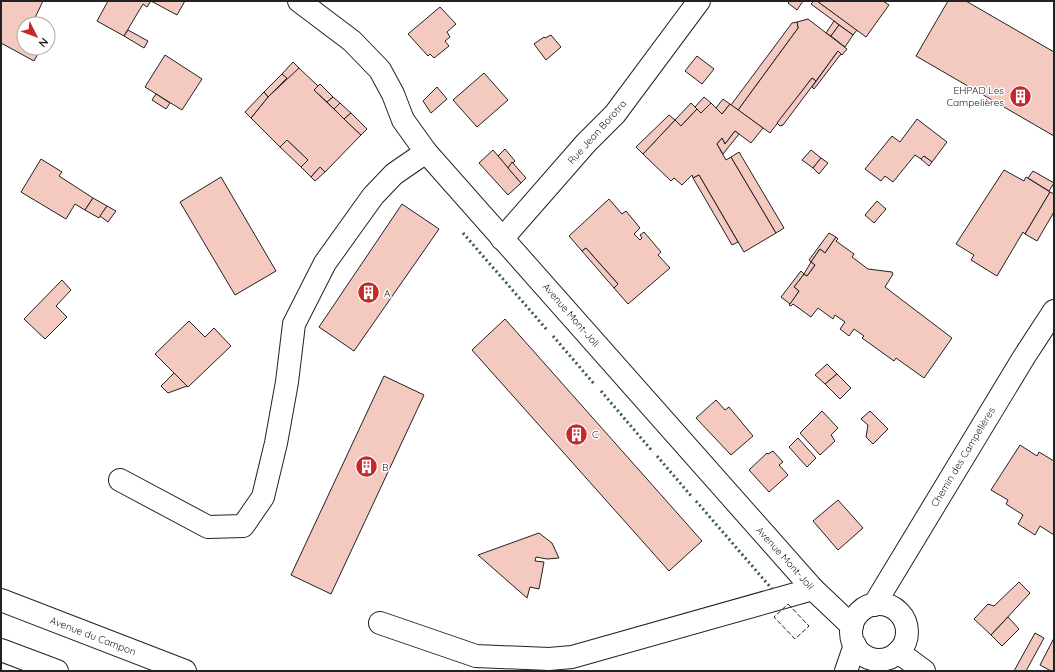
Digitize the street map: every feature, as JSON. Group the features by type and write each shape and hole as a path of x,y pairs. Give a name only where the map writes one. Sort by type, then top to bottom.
{"street":[{"name":"Avenue Mont-Joli","path":"299,1 352,41 380,70 394,94 403,120 426,152 853,635"},
{"name":"Rue Jean Borotra","path":"502,238 586,143 615,114 699,1"},
{"path":"120,480 208,527 243,526 263,496 265,489 276,444 287,382 294,324 325,263 373,196 394,174 426,152"},
{"name":"Chemin des Campelières","path":"874,605 1020,364 1054,311"},
{"path":"380,623 476,656 550,665 572,656 813,589"},
{"name":"Avenue du Campon","path":"1,600 186,671"},
{"path":"846,671 853,635 860,612 874,605 883,604 892,607 904,619 907,637 898,652 891,657 875,659 866,657 853,635"},
{"path":"1,650 56,671"},
{"path":"898,652 924,671"}],"building":[{"path":"1,1 43,1 36,16 16,16 16,51 1,43"},
{"path":"108,1 151,1 147,7 143,4 124,36 97,21"},
{"path":"151,1 185,1 177,15"},
{"path":"790,1 803,1 797,10 788,3"},
{"path":"814,1 817,1 857,30 853,35 811,4"},
{"path":"817,1 883,1 889,5 866,37"},
{"name":"EHPAD Les Campelières","path":"948,1 966,1 1054,52 1054,136 916,56"},
{"path":"440,7 456,24 447,32 450,37 445,41 449,46 434,58 430,54 428,56 408,34"},
{"path":"808,19 847,49 842,55 838,51 816,81 812,78 770,133 738,110 798,28 797,22"},
{"path":"834,21 839,25 831,36 826,33"},
{"path":"797,22 798,28 738,110 731,105 792,23"},
{"path":"839,25 853,35 845,47 831,36"},
{"path":"128,30 148,41 144,48 124,36"},
{"path":"551,35 561,47 546,60 534,44 544,37 545,38"},
{"path":"838,51 841,54 814,89 812,87"},
{"path":"165,55 202,79 182,110 145,87"},
{"path":"25,56 37,56 34,61"},
{"path":"697,56 714,69 702,84 685,71"},
{"path":"293,62 299,68 288,80 282,74"},
{"path":"299,68 318,86 314,90 361,135 325,172 320,167 311,177 301,167 308,160 287,140 280,147 251,118 268,97"},
{"path":"484,73 508,100 477,127 453,100"},
{"path":"282,74 287,78 268,97 264,92"},
{"path":"812,78 816,81 783,125 780,126 777,123"},
{"path":"320,84 333,97 327,102 314,90"},
{"path":"437,87 447,99 431,113 423,101"},
{"path":"264,92 268,97 251,118 245,112"},
{"path":"156,94 170,103 166,109 152,100"},
{"path":"333,97 340,103 334,109 327,102"},
{"path":"704,97 711,103 701,113 695,107"},
{"path":"723,99 730,104 722,114 716,108"},
{"path":"340,103 351,113 344,119 334,109"},
{"path":"691,103 697,109 681,126 675,120"},
{"path":"711,103 722,114 730,104 763,128 751,143 735,131 725,144 722,138 717,144 726,160 731,157 776,233 744,252 699,175 693,178 692,175 682,185 674,178 671,181 643,154 675,120 681,126 697,109 701,113"},
{"path":"351,113 367,129 361,135 344,119"},
{"path":"669,115 675,120 643,154 636,147"},
{"path":"917,119 947,142 932,162 924,156 921,159 915,155 893,182 885,176 881,181 865,169 892,136 900,142"},
{"path":"735,131 739,134 723,154 717,144 722,138 725,144"},
{"path":"287,140 308,160 301,167 280,147"},
{"path":"505,149 515,161 508,168 498,156"},
{"path":"493,150 521,183 508,195 479,163"},
{"path":"811,150 821,158 813,168 802,160"},
{"path":"739,152 784,228 776,233 731,157"},
{"path":"924,156 932,162 929,166 921,159"},
{"path":"821,158 828,163 819,174 813,168"},
{"path":"41,159 62,172 59,176 93,198 85,210 75,204 66,219 21,192"},
{"path":"512,162 526,178 521,183 508,168"},
{"path":"320,167 325,172 315,181 311,177"},
{"path":"1004,170 1024,181 1026,177 1050,192 1025,234 1023,232 997,276 971,260 974,255 956,244"},
{"path":"1033,171 1054,183 1049,191 1028,178"},
{"path":"699,175 738,242 732,245 693,178"},
{"path":"221,177 276,271 235,295 180,202"},
{"path":"1050,192 1054,194 1054,212 1037,241 1025,234"},
{"path":"93,198 107,206 99,218 85,210"},
{"path":"609,199 622,214 626,211 640,228 634,234 640,240 642,238 640,235 644,232 661,252 658,255 670,268 628,304 614,288 618,284 586,248 582,251 569,236"},
{"path":"877,201 886,209 874,223 865,215"},
{"name":"A","path":"402,204 439,229 354,351 319,327"},
{"path":"107,206 116,211 108,222 100,216"},
{"path":"829,233 836,237 825,253 820,249 811,262 809,260"},
{"path":"836,237 838,239 836,241 854,254 852,257 868,269 892,272 893,274 885,287 952,338 924,378 896,358 894,361 862,338 864,336 854,329 849,336 840,329 845,322 835,315 833,319 818,308 811,317 793,304 791,306 789,305 799,291 794,287 804,274 807,276 815,265 811,262 820,249 825,253"},
{"path":"586,248 618,284 614,288 582,251"},
{"path":"811,262 815,265 807,276 804,274"},
{"path":"801,271 804,274 794,287 799,291 790,304 781,297"},
{"path":"62,280 71,290 56,306 67,317 45,339 24,319"},
{"name":"C","path":"505,319 702,541 669,571 472,350"},
{"path":"189,321 205,337 214,328 231,346 188,387 155,354"},
{"path":"827,364 837,374 825,384 815,375"},
{"path":"174,373 187,386 168,393 161,386"},
{"path":"837,374 851,388 840,399 825,384"},
{"name":"B","path":"384,376 424,395 331,594 291,575"},
{"path":"716,400 725,410 729,407 753,436 731,455 696,418"},
{"path":"822,411 838,428 831,435 835,441 820,455 800,433"},
{"path":"870,411 888,429 873,444 866,437 868,425 861,419"},
{"path":"798,438 816,458 807,467 789,447"},
{"path":"1020,445 1037,456 1039,452 1054,461 1054,535 1040,526 1035,535 1018,524 1023,515 1006,504 1008,500 991,490"},
{"path":"773,451 783,462 779,465 788,475 769,492 749,470 767,453 768,454"},
{"path":"838,500 863,528 838,550 813,521"},
{"path":"539,533 552,543 559,558 547,559 536,557 535,561 544,562 539,589 530,587 527,598 478,555"},
{"path":"1019,582 1030,593 991,635 974,619 988,604 994,606"},
{"path":"1008,617 1019,629 1002,646 991,635"},
{"path":"1035,633 1044,638 1026,671 1014,671"},
{"path":"1054,638 1054,671 1051,671 1040,665"}],"hedge":[{"path":"463,233 548,331"},
{"path":"553,336 595,385"},
{"path":"601,391 653,452"},
{"path":"657,456 692,497"},
{"path":"696,501 772,589"}],"fence":[{"path":"788,604 809,626 795,639 774,617 788,604"}],"place":[{"name":"EHPAD Les Campelières","path":"1020,96"},
{"name":"A","path":"369,293"},
{"name":"C","path":"577,434"},
{"name":"B","path":"366,467"}]}
